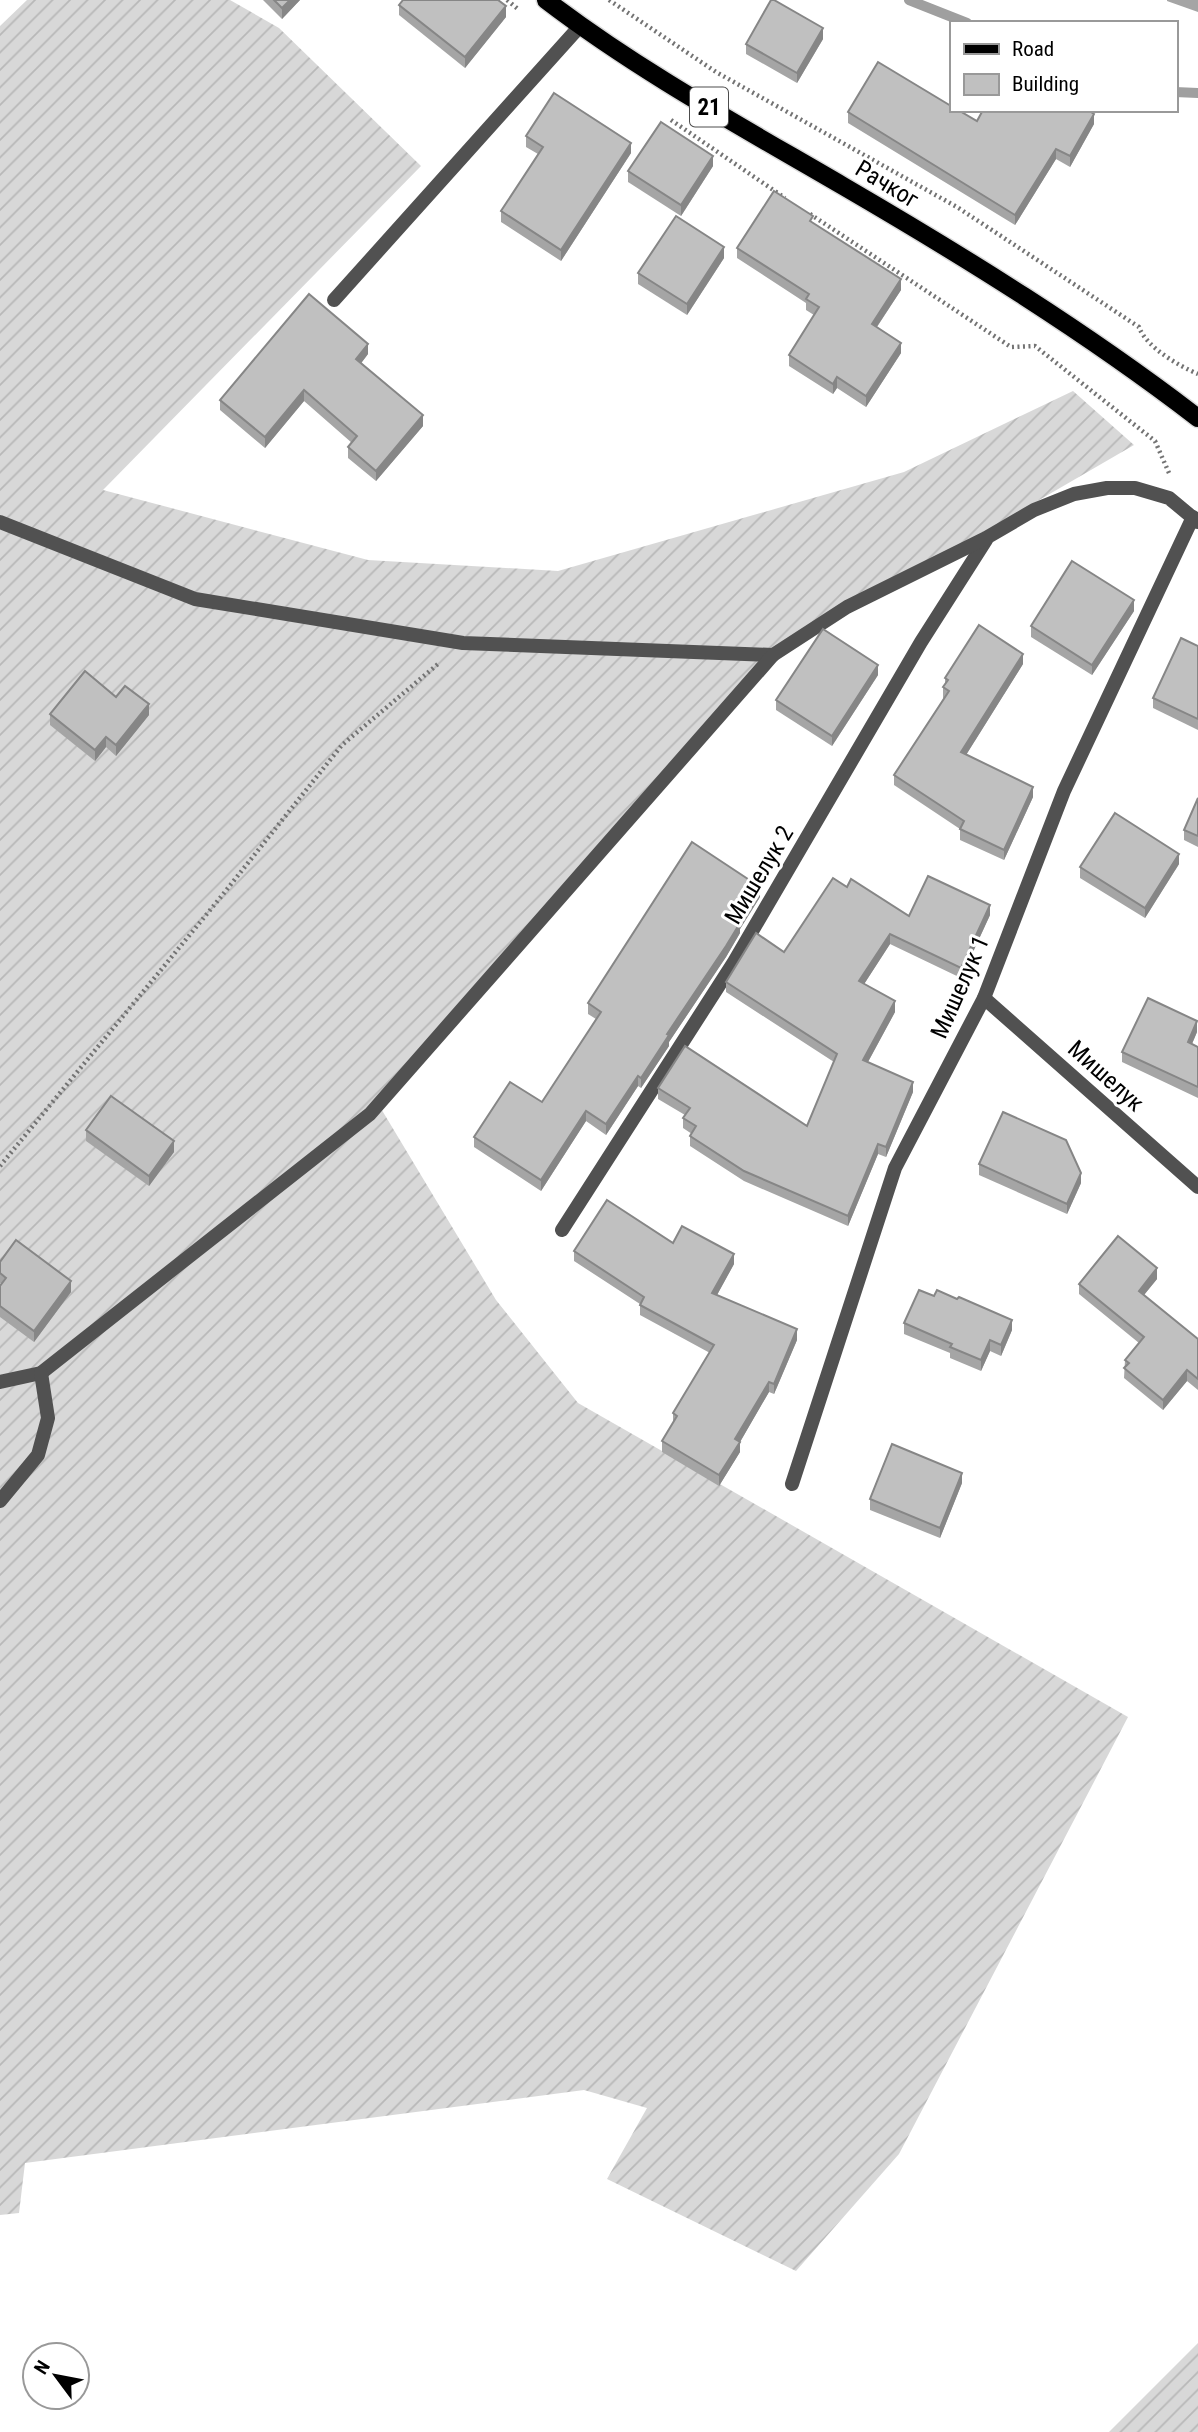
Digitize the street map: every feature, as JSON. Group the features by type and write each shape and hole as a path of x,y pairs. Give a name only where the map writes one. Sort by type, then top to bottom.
{"main road":[{"name":"Рачког","path":"546,0 671,85 950,250 1122,362 1198,418"}],"street":[{"path":"334,300 581,25"},
{"path":"0,1382 41,1373 370,1114 773,655 847,607 986,538 1034,510 1074,494 1107,488 1135,488 1169,498 1195,520"},
{"name":"Мишелук 1","path":"792,1484 895,1168 984,998 1064,791 1195,520"},
{"path":"0,522 195,599 463,643 773,655"},
{"name":"Мишелук 2","path":"562,1230 734,962 986,538"},
{"name":"Мишелук","path":"984,998 1198,1187"},
{"path":"0,1500 38,1455 48,1418 41,1373"}],"path":[{"path":"508,0 526,16"},
{"path":"609,0 716,72 957,207 1139,327 1143,337 1182,367 1198,374"},
{"path":"666,117 792,202"},
{"path":"803,210 1011,347 1035,346 1070,372 1155,441 1169,469 1169,498"},
{"path":"0,1166 342,745 463,643"}],"shaded area":[{"path":"27,0 230,0 279,28 421,166 103,490 368,560 558,571 904,472 1073,391 1134,445 779,651 377,1102 496,1300 578,1403 1128,1717 899,2154 796,2271 607,2179 647,2108 584,2090 25,2163 19,2213 0,2215 0,26"},
{"path":"1198,2343 1198,2432 1109,2432"}],"building":[{"path":"274,0 290,0 282,8"},
{"path":"403,0 498,0 506,6 465,57 399,5"},
{"path":"771,0 823,28 797,73 746,44"},
{"path":"878,62 950,105 950,112 961,112 977,121 982,112 1094,114 1070,156 1056,149 1015,215 848,112"},
{"path":"554,93 631,143 561,250 501,211 543,147 526,136"},
{"path":"661,122 713,156 681,205 628,171"},
{"path":"774,191 813,216 810,221 901,279 872,324 901,343 866,396 837,377 833,384 789,355 819,307 806,299 809,294 737,248"},
{"path":"676,216 724,247 687,304 638,273"},
{"path":"309,294 368,344 356,359 423,415 376,471 348,447 357,436 304,390 265,437 220,400"},
{"path":"1072,561 1134,600 1092,665 1031,626"},
{"path":"979,625 1023,654 961,752 1033,787 1004,850 960,829 964,821 894,775 949,691 943,687 948,680 945,678"},
{"path":"823,629 878,665 832,736 776,700"},
{"path":"1181,638 1198,646 1198,719 1153,698"},
{"path":"85,671 116,697 125,686 149,704 116,745 106,737 95,750 50,714"},
{"path":"1198,798 1198,836 1184,830"},
{"path":"1115,813 1179,854 1145,908 1080,867"},
{"path":"692,842 760,887 726,946 641,1078 638,1076 606,1124 586,1111 541,1180 474,1137 510,1082 542,1102 601,1012 588,1003"},
{"path":"928,876 990,905 961,968 890,934 859,981 895,1001 863,1060 913,1082 886,1147 878,1144 848,1216 744,1171 690,1136 696,1126 683,1118 690,1108 658,1088 685,1046 807,1126 837,1054 726,982 756,933 784,952 833,878 847,887 851,879 909,916"},
{"path":"1148,998 1197,1021 1188,1042 1198,1047 1198,1087 1122,1052"},
{"path":"111,1096 174,1141 149,1176 86,1130"},
{"path":"1003,1112 1066,1140 1081,1173 1067,1204 979,1164"},
{"path":"607,1200 673,1243 682,1226 734,1254 712,1293 797,1329 774,1384 769,1382 735,1439 740,1442 719,1475 662,1441 677,1416 673,1413 714,1345 640,1305 644,1297 574,1251"},
{"path":"1118,1236 1157,1268 1139,1291 1198,1339 1198,1379 1187,1370 1163,1400 1124,1368 1129,1363 1125,1360 1144,1337 1079,1284"},
{"path":"16,1240 71,1281 34,1331 0,1306 0,1286 6,1278 0,1273 0,1262"},
{"path":"919,1290 934,1296 937,1290 957,1299 959,1297 1012,1320 1001,1345 990,1340 981,1360 904,1323"},
{"path":"892,1444 962,1473 940,1528 870,1499"}],"waterway":[{"path":"909,0 962,21"},
{"path":"1177,92 1198,93"}]}
